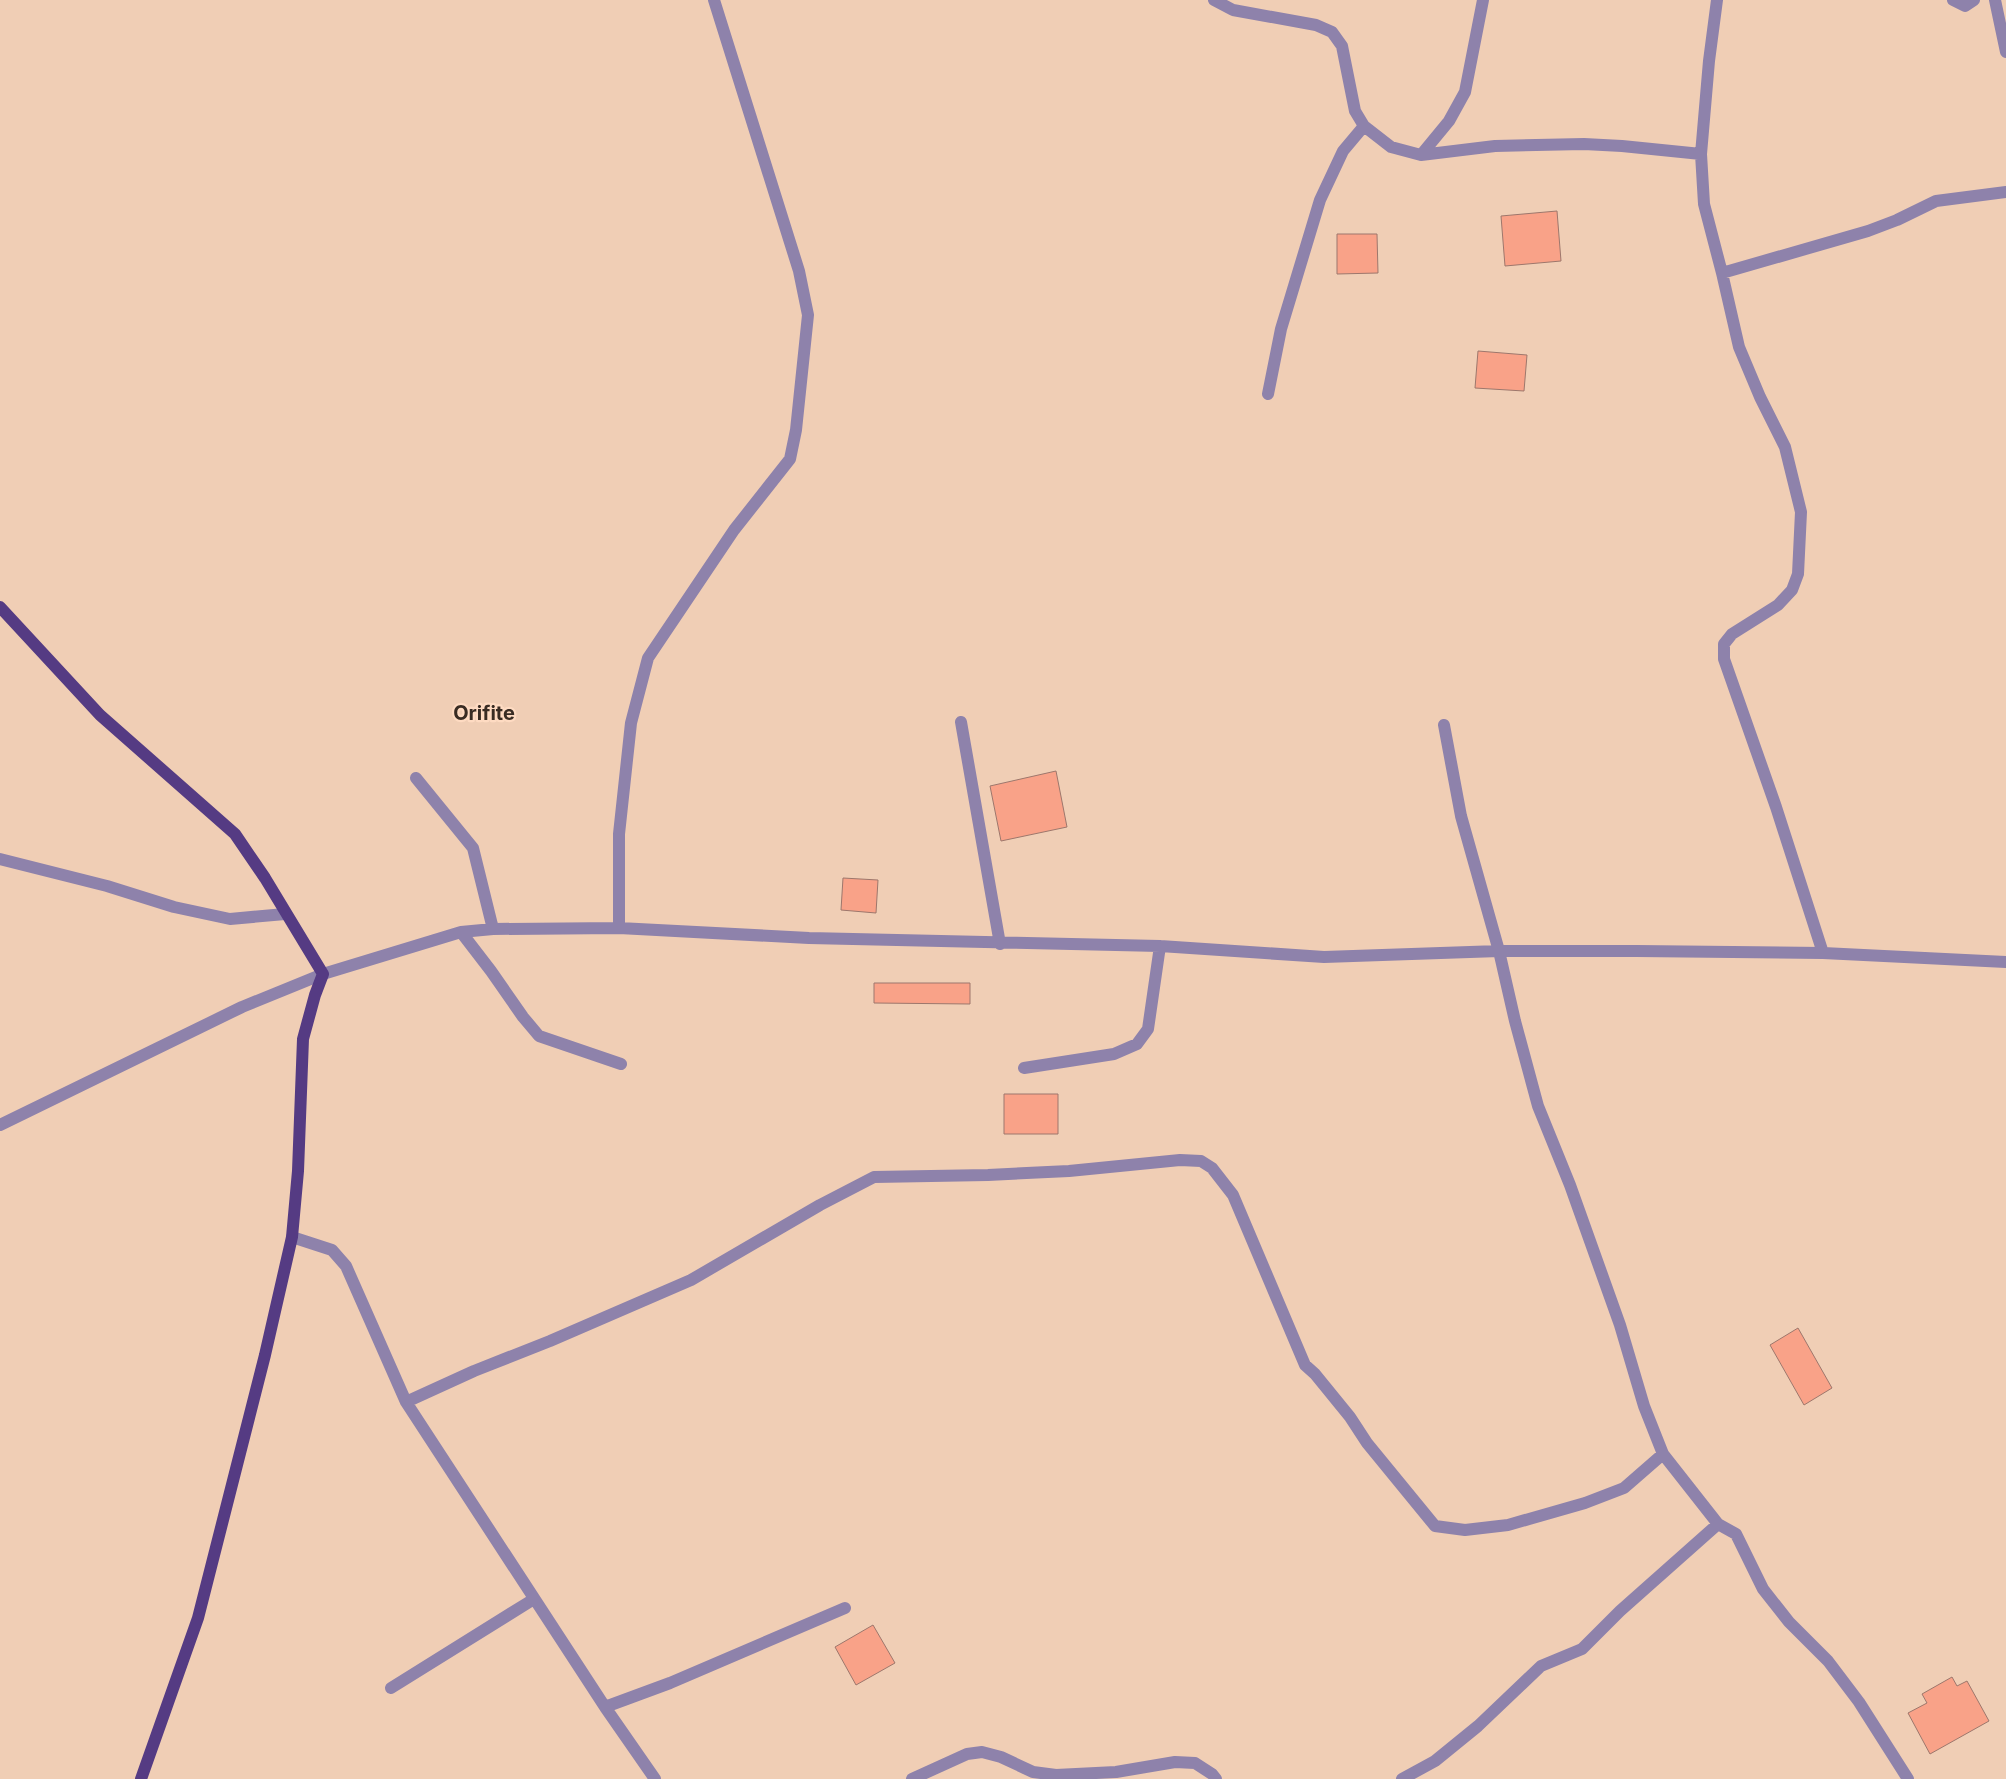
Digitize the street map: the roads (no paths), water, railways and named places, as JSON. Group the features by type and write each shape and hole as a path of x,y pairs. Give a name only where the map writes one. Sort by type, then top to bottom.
{"main road":[{"path":"0,607 100,715 235,834 265,878 323,974 314,995 303,1040 298,1171 292,1237 265,1355 198,1618 141,1779"}],"street":[{"path":"619,928 619,834 632,723 648,658 734,530 790,459 796,430 808,315 799,271 714,0"},
{"path":"1214,0 1233,10 1316,25 1332,32 1342,46 1355,111 1364,126 1391,147 1421,155 1495,146 1584,144 1701,154"},
{"path":"1421,155 1449,121 1465,92 1483,0"},
{"path":"1717,0 1709,61 1701,154 1704,204 1739,347 1760,397 1785,447 1801,512 1798,574 1792,590 1778,605 1732,634 1724,644 1724,659 1776,807 1823,953"},
{"path":"1953,0 1965,6 1974,0"},
{"path":"1995,0 2006,52"},
{"path":"1268,394 1281,329 1320,200 1343,151 1364,126"},
{"path":"1722,273 1868,231 1897,220 1936,201 2006,192"},
{"path":"961,722 1000,944"},
{"path":"1444,725 1461,816 1499,950 1515,1021 1538,1106 1573,1194 1620,1325 1644,1406 1663,1454 1718,1524 1736,1534 1763,1589 1789,1622 1828,1661 1859,1702 1908,1779"},
{"path":"416,778 473,848 493,929"},
{"path":"0,859 107,886 174,907 230,919 286,914"},
{"path":"0,1125 242,1007 323,974 461,932 493,929 619,928 809,938 1000,944 1160,946 1324,957 1499,950 1823,953 2006,962"},
{"path":"461,932 491,971 522,1017 539,1036 621,1064"},
{"path":"1024,1068 1114,1054 1137,1044 1148,1029 1160,946"},
{"path":"406,1402 467,1374 550,1341 691,1280 820,1205 874,1177 988,1176 1069,1171 1180,1160 1201,1161 1212,1168 1233,1195 1305,1365 1315,1374 1350,1417 1367,1443 1435,1526 1465,1530 1508,1525 1585,1503 1624,1488 1663,1454"},
{"path":"292,1237 332,1250 346,1266 406,1402 605,1707 655,1779"},
{"path":"1402,1779 1435,1762 1478,1726 1541,1666 1582,1649 1620,1611 1718,1524"},
{"path":"391,1688 534,1599"},
{"path":"605,1707 670,1683 845,1608"},
{"path":"912,1779 967,1754 982,1752 1001,1757 1033,1772 1056,1775 1116,1772 1175,1762 1195,1763 1212,1774 1216,1779"}],"district":[{"name":"Orifite","path":"484,713"}]}
